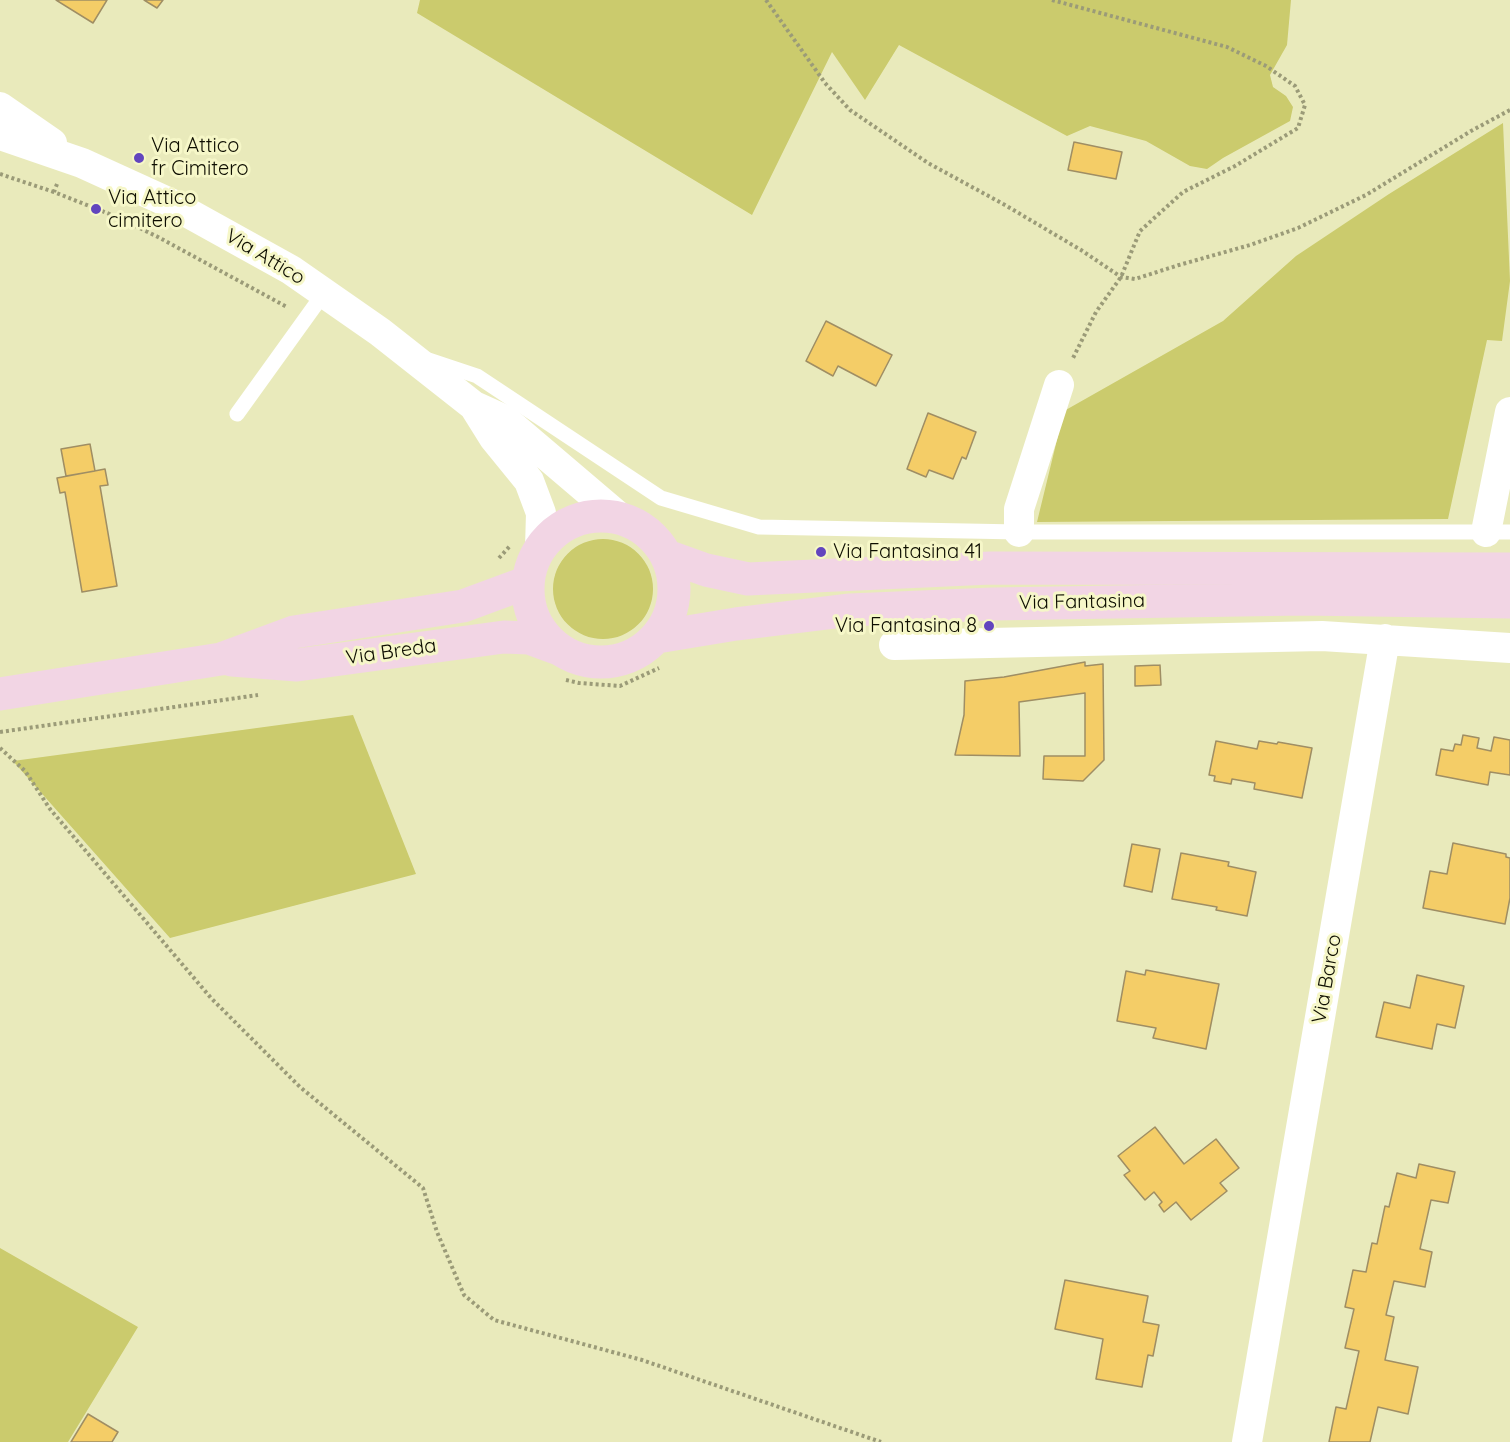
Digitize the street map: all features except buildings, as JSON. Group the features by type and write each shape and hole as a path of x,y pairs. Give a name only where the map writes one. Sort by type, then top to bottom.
{"street":[{"path":"0,107 82,163"},
{"name":"Via Attico","path":"0,135 82,163 172,204 291,270 406,353 474,406 505,420 619,517"},
{"path":"1019,532 1019,510 1059,385"},
{"name":"Via Attico","path":"474,406 494,438 529,481 541,513 526,545"},
{"path":"1498,532 1510,412"},
{"name":"Via Breda","path":"221,659 297,665 504,637 529,638 592,662 630,657 657,637 671,612 674,579 667,556 652,535 619,517 591,516 564,525 526,545 533,561 528,582 532,613 542,632 559,649"},
{"name":"Via Fantasina","path":"667,556 706,570 748,579 991,568 1510,569"},
{"name":"Via Breda","path":"0,694 221,659 294,632 463,606 528,582"},
{"name":"Via Fantasina","path":"657,637 736,624 850,610 980,604 1302,599 1510,602"},
{"path":"894,645 1322,636 1510,648"},
{"name":"Via Barco","path":"1247,1442 1385,639"}],"lane":[{"path":"237,414 324,293"},
{"path":"406,353 477,376 661,498 759,527 1019,532 1498,532"}],"path":[{"path":"766,0 825,83 850,110 928,163 1005,205 1081,250 1121,277 1135,279 1250,245 1298,228 1366,195 1510,110"},
{"path":"1052,0 1227,47 1266,66 1295,86 1305,105 1299,128 1235,166 1183,192 1140,231 1121,277 1096,312 1059,385"},
{"path":"0,174 108,213 158,237 307,317"},
{"path":"54,192 58,182"},
{"path":"494,563 502,556 526,545"},
{"path":"0,748 25,771 50,809 211,998 300,1087 423,1188 437,1232 464,1295 494,1320 642,1360 881,1442"}],"shaded area":[{"path":"420,0 1291,0 1287,45 1270,75 1273,87 1286,96 1293,107 1290,121 1207,169 1190,166 1146,141 1090,126 1067,136 899,45 865,100 832,52 752,215 417,13"},
{"path":"1503,123 1510,281 1502,341 1487,340 1448,519 1037,522 1064,411 1223,321 1296,256 1389,194"},
{"path":"603,539 631,547 645,561 653,589 645,617 631,631 603,639 575,631 561,617 553,589 561,561 575,547"},
{"path":"353,715 416,874 170,938 13,761"},
{"path":"0,1248 138,1327 68,1442 0,1442"}],"place":[{"name":"Via Attico fr Cimitero","path":"139,158"},
{"name":"Via Attico cimitero","path":"96,209"},
{"name":"Via Fantasina 41","path":"821,552"},
{"name":"Via Fantasina 8","path":"989,626"}]}
